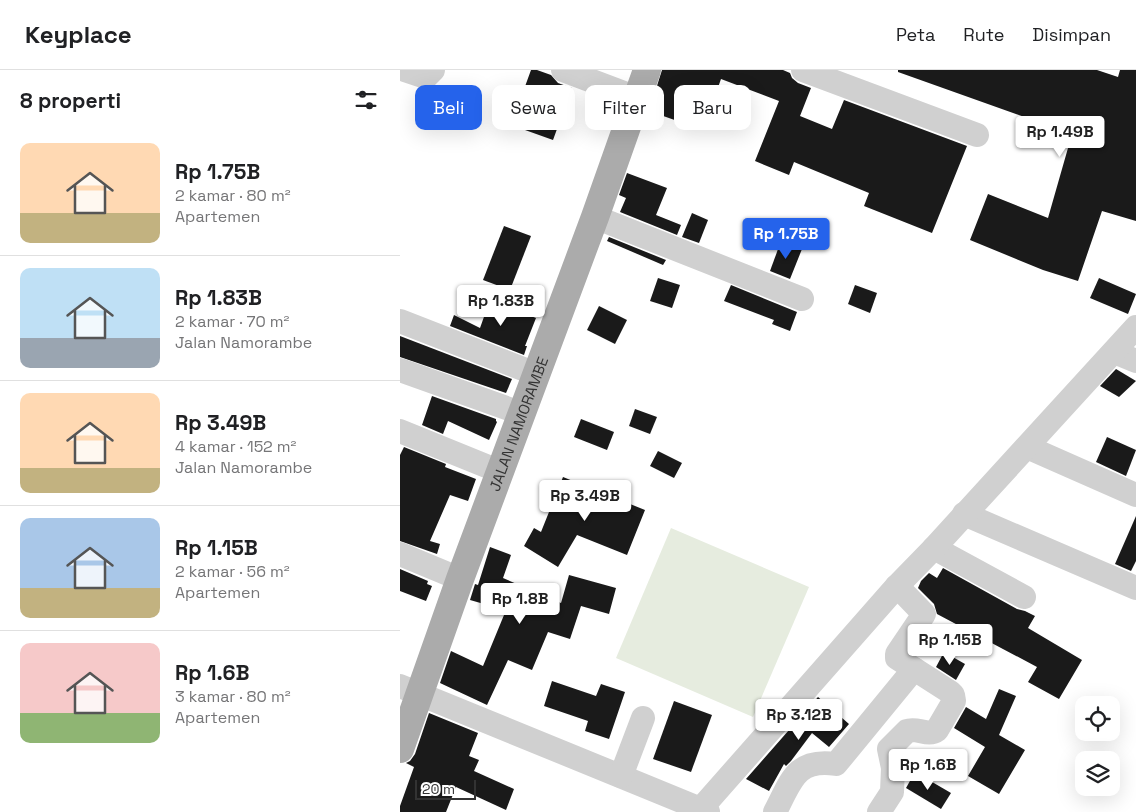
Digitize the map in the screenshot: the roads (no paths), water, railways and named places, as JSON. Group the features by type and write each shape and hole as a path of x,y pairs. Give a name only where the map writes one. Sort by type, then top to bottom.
{"main road":[{"name":"JALAN NAMORAMBE","path":"642,85 647,70"},
{"name":"JALAN NAMORAMBE","path":"400,749 410,690 460,579 626,130"}],"street":[{"path":"405,70 426,77 433,70"},
{"path":"563,70 603,85"},
{"path":"803,70 977,135"},
{"path":"595,217 802,299"},
{"path":"400,321 536,374"},
{"path":"410,690 702,811 897,586 1136,327"},
{"path":"1114,352 1136,361"},
{"path":"400,370 522,414"},
{"path":"400,432 501,472"},
{"path":"1027,447 1136,495"},
{"path":"964,514 1136,588"},
{"path":"934,548 1024,597"},
{"path":"400,554 460,579"},
{"path":"879,812 892,792 893,768 889,749 911,729 933,733 937,730 954,701 953,695 950,692 897,658 924,614 897,586"},
{"path":"775,812 796,774 804,767 814,763 836,764 914,668"},
{"path":"621,776 642,718"}]}
